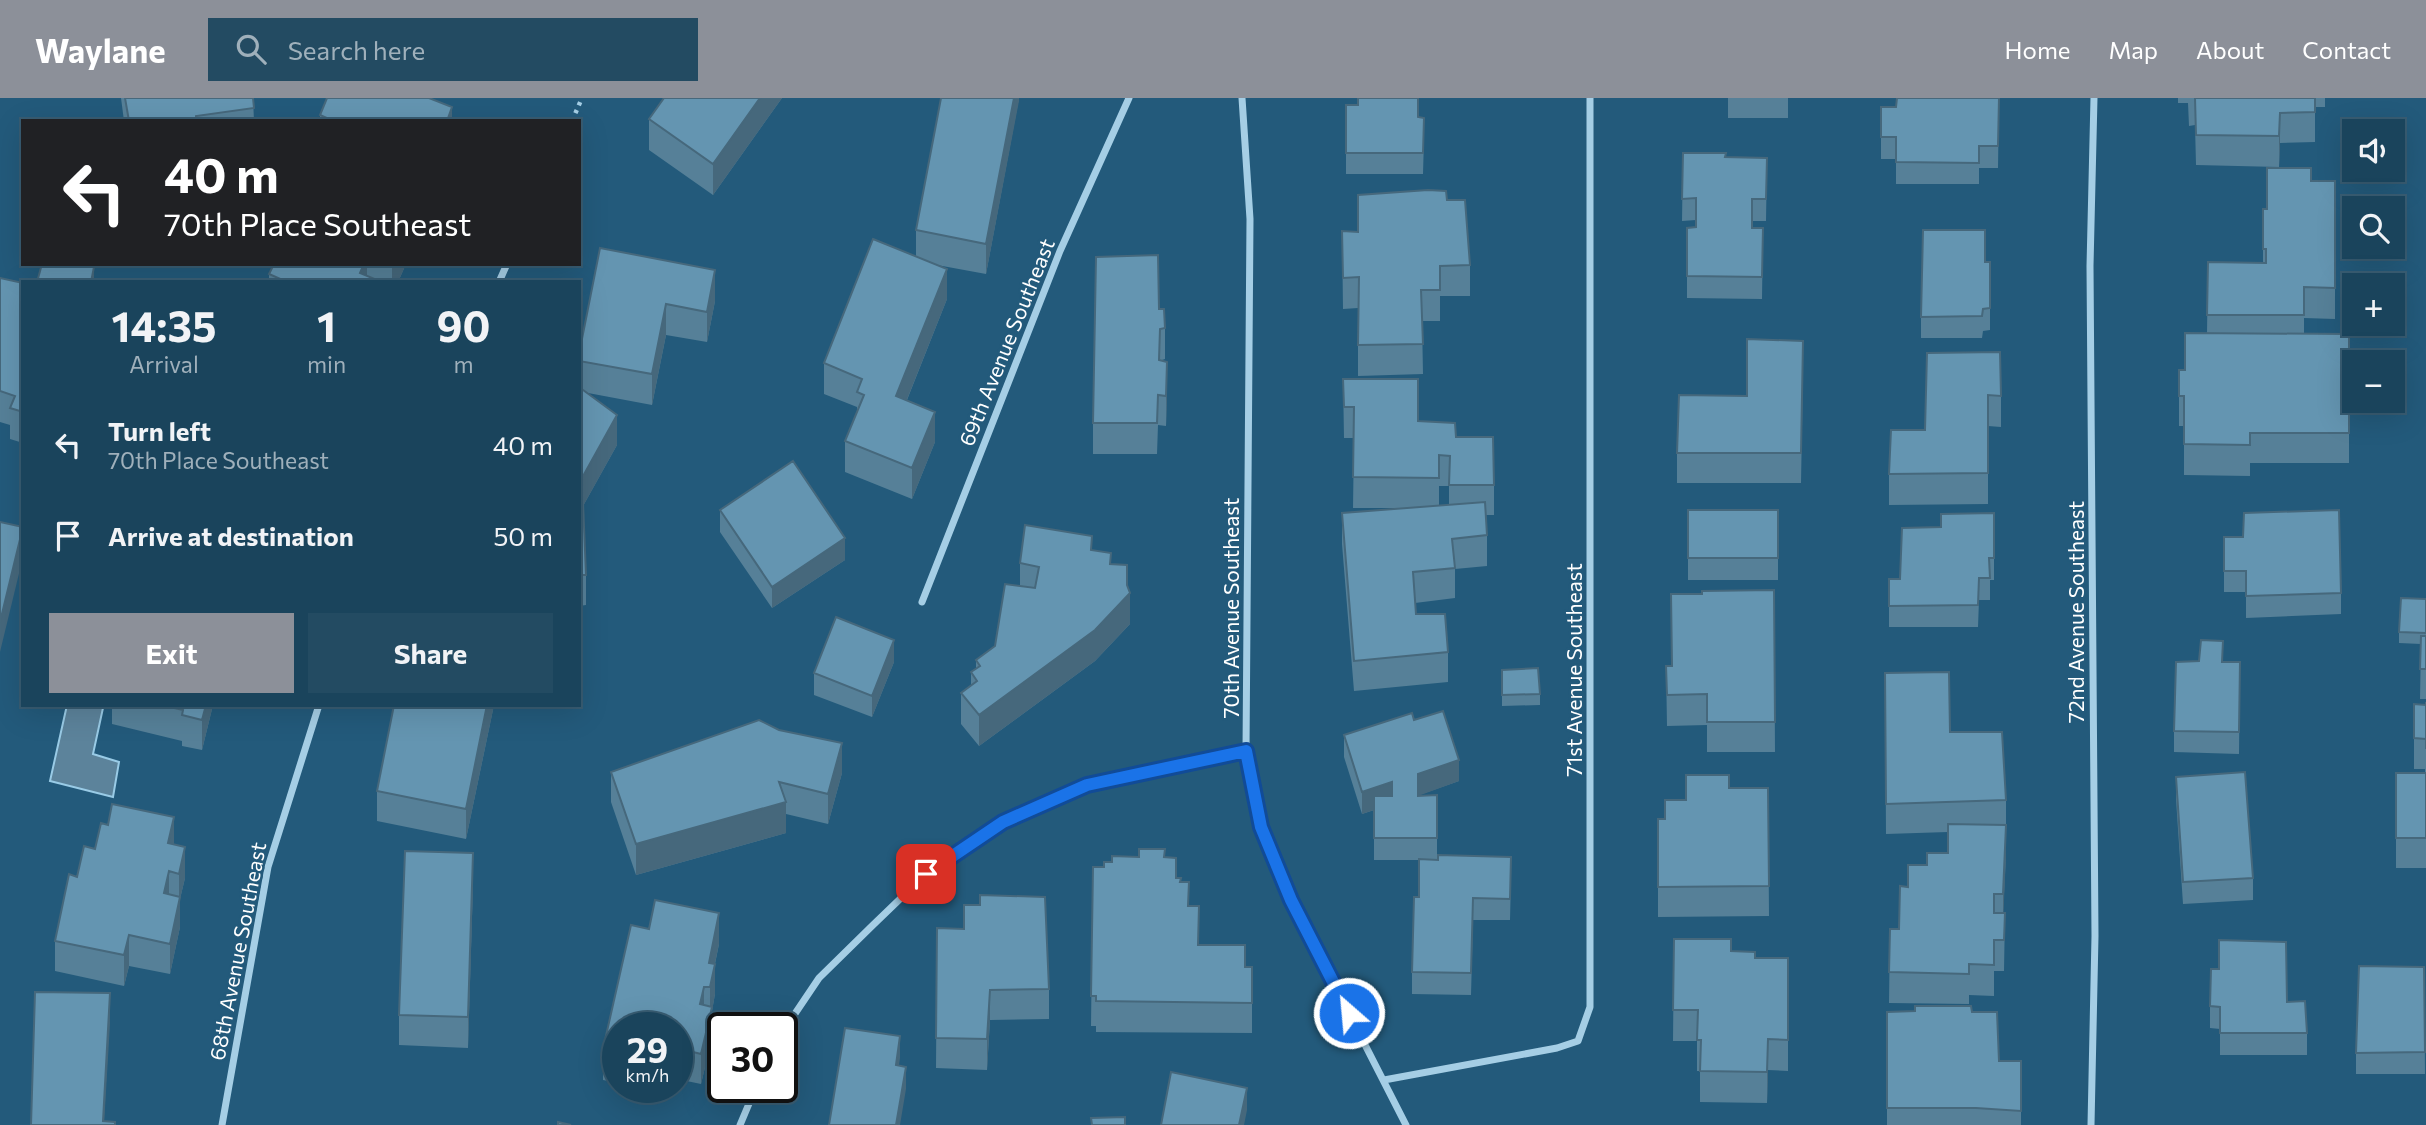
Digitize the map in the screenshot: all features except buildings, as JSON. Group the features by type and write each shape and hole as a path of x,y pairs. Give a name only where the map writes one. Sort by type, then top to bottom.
{"street":[{"name":"69th Avenue Southeast","path":"922,602 1060,251 1129,98"},
{"name":"70th Avenue Southeast","path":"1242,98 1250,219 1246,751 1261,827 1286,888 1406,1125"},
{"name":"71st Avenue Southeast","path":"1384,1080 1557,1048 1578,1041 1590,1007 1590,98"},
{"name":"72nd Avenue Southeast","path":"2091,1125 2095,936 2090,280 2094,98"},
{"name":"68th Avenue Southeast","path":"222,1125 268,867 318,707"},
{"path":"797,1012 820,978 926,874 1003,822 1087,785 1246,751"},
{"path":"740,1125 749,1103"}],"path":[{"path":"573,119 582,98"}],"water":[{"path":"67,707 103,708 93,754 119,762 113,797 50,781"}],"route":[{"path":"926,874 1003,822 1087,785 1246,751 1261,827 1291,900 1349,1013"}]}
